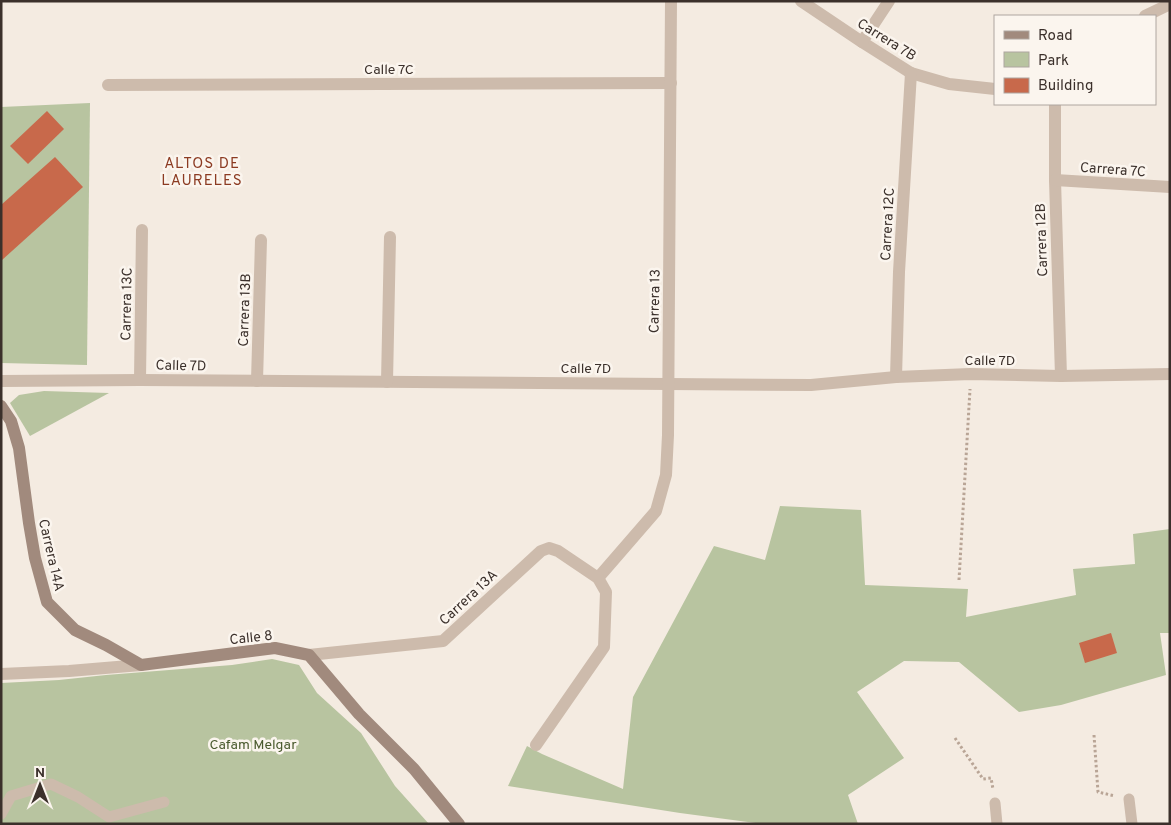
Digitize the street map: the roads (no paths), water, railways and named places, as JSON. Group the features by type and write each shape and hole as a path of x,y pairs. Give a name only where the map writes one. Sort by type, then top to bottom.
{"main road":[{"name":"Carrera 14A","path":"1,406 11,421 19,448 29,523 47,602 75,630 141,665"},
{"name":"Calle 8","path":"141,665 275,648 309,655"},
{"path":"309,655 360,714 414,769 460,824"}],"street":[{"name":"Carrera 13","path":"598,578 656,510 666,475 668,435 671,1"},
{"name":"Carrera 7B","path":"801,1 911,73 949,84 994,88"},
{"path":"862,42 889,1"},
{"path":"1147,15 1170,4"},
{"name":"Carrera 12C","path":"896,377 899,272 911,73"},
{"name":"Calle 7C","path":"108,85 671,83"},
{"name":"Carrera 12B","path":"1055,105 1054,180 1061,376"},
{"name":"Carrera 7C","path":"1054,180 1170,188"},
{"name":"Carrera 13C","path":"140,380 142,230"},
{"path":"386,382 390,237"},
{"name":"Carrera 13B","path":"257,381 261,240"},
{"name":"Calle 7D","path":"1,381 140,380 811,384 896,377 970,374 1061,376 1170,374"},
{"name":"Carrera 13A","path":"309,655 443,641 541,551 549,548 558,551 598,578"},
{"path":"536,745 604,646 606,592 598,578"},
{"name":"Calle 8","path":"1,674 141,665"}],"lane":[{"path":"1,814 10,796 51,784 78,797 109,817 164,802"},
{"path":"1129,799 1132,824"},
{"path":"995,803 997,824"}],"district":[{"name":"ALTOS DE LAURELES","path":"202,172"}],"park label":[{"name":"Cafam Melgar","path":"253,744"}]}
